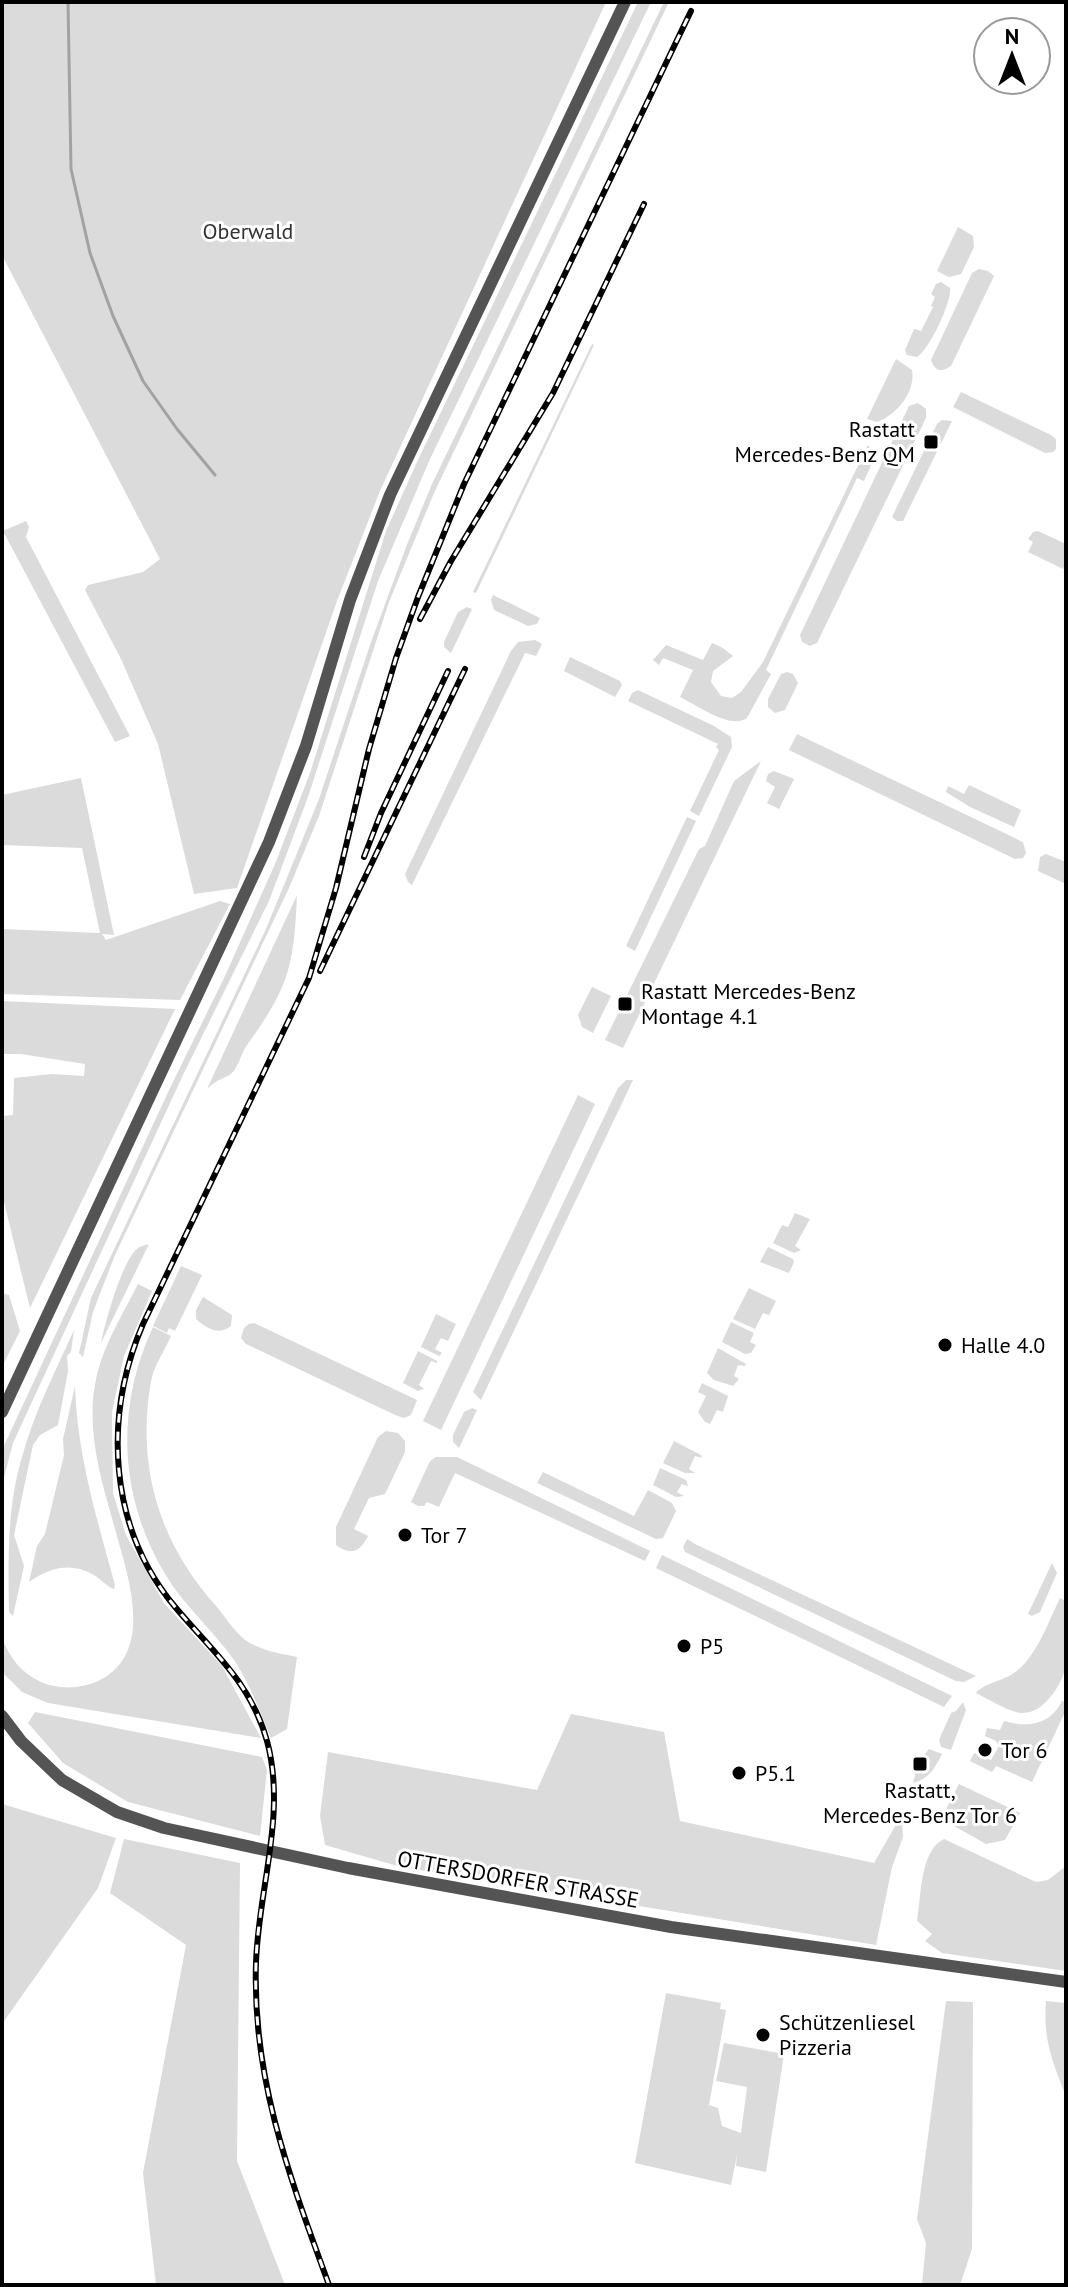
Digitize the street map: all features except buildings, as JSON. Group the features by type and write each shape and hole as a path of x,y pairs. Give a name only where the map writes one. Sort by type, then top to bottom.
{"street":[{"path":"2,1412 269,842 306,746 350,600 390,495 625,2"},
{"name":"OTTERSDORFER STRASSE","path":"2,1716 21,1741 62,1780 117,1812 164,1828 348,1868 671,1927 1066,1982"}],"green space":[{"name":"Oberwald","path":"2,2 606,2 380,491 337,601 237,888 194,894 158,744 121,659 85,590 88,585 143,572 160,559 4,259"},
{"path":"638,2 651,2 430,459 378,581 308,797 269,901 183,1075 13,1443 2,1485 2,1450 275,864 310,773 386,531"},
{"path":"664,2 669,2 434,493 389,602 319,816 289,888 115,1255 93,1312 83,1357 79,1353 91,1298 266,929 319,799 370,645 432,484"},
{"path":"958,227 973,236 974,247 961,274 949,277 937,271"},
{"path":"979,269 994,276 951,366 939,370 931,360 972,273"},
{"path":"941,282 950,288 950,295 939,325 922,353 917,357 907,355 905,350 914,329 921,331 933,307 935,297 931,294 936,284"},
{"path":"592,344 476,593 473,592"},
{"path":"896,359 912,370 908,394 884,419 877,422 867,419"},
{"path":"961,392 1051,435 1056,439 1056,449 1045,453 953,407"},
{"path":"918,403 926,409 926,418 817,643 810,646 802,642 800,635 909,406"},
{"path":"942,420 952,421 903,521 897,521 892,517 937,424"},
{"path":"868,445 872,463 864,481 857,478 766,670 771,674 747,718 740,721 723,719 680,697 693,670 663,658 659,665 653,660 666,645 703,660 712,643 723,648 733,656 713,671 711,682 721,696 732,698 741,692 763,662"},
{"path":"26,521 29,527 26,537 130,736 115,742 3,531"},
{"path":"1038,531 1066,544 1063,569 1028,552 1033,542 1028,539"},
{"path":"493,595 540,618 537,624 528,626 494,610"},
{"path":"467,607 472,609 451,653 444,647 444,642 458,612"},
{"path":"535,640 542,644 536,656 525,653 412,885 405,874 511,651 518,642"},
{"path":"570,657 620,681 622,685 615,697 564,671"},
{"path":"781,674 793,674 798,683 785,710 775,713 768,707 768,699"},
{"path":"638,690 731,737 732,747 699,816 690,811 719,750 716,747 718,744 628,701 632,693"},
{"path":"797,734 1023,842 1026,853 1023,858 1015,859 789,750"},
{"path":"761,761 623,1048 605,1040 699,849 705,846 734,781"},
{"path":"774,771 794,779 779,809 767,803 775,787 766,781 768,774"},
{"path":"81,778 114,935 102,934 106,940 220,901 230,904 180,1000 2,994 2,929 100,933 82,848 2,845 2,795"},
{"path":"969,785 1021,810 1014,827 946,792 948,786 964,794"},
{"path":"687,817 696,821 635,951 626,946"},
{"path":"1046,854 1066,862 1066,884 1038,871 1040,857"},
{"path":"297,895 291,958 280,991 234,1070 207,1089"},
{"path":"592,987 611,996 593,1033 582,1027 578,1015"},
{"path":"2,1001 175,1009 30,1308 2,1194 2,1116 13,1115 14,1078 52,1074 84,1076 85,1064 2,1054"},
{"path":"626,1080 633,1080 481,1400 473,1392 618,1088"},
{"path":"578,1095 595,1104 441,1430 423,1421"},
{"path":"795,1213 810,1219 795,1246 801,1250 794,1253 773,1243 782,1225 788,1227"},
{"path":"149,1244 101,1343 126,1266 137,1249"},
{"path":"768,1247 793,1259 789,1273 760,1262"},
{"path":"181,1266 202,1275 175,1331 169,1328 167,1333 153,1326"},
{"path":"138,1284 152,1291 124,1356 112,1412 113,1493 126,1535 164,1603 222,1666 261,1738 48,1703 22,1692 2,1672 2,1637 12,1658 27,1674 48,1685 63,1687 100,1680 117,1667 128,1650 133,1631 130,1589 98,1466 93,1406 104,1352"},
{"path":"749,1288 776,1301 769,1315 763,1313 755,1329 733,1319"},
{"path":"2,1293 9,1295 20,1331 2,1367"},
{"path":"203,1297 232,1315 231,1326 217,1331 196,1319 196,1310"},
{"path":"436,1314 456,1324 448,1341 441,1338 435,1349 442,1353 439,1356 421,1347"},
{"path":"731,1322 754,1333 750,1342 756,1345 751,1353 745,1354 722,1342"},
{"path":"254,1323 417,1400 411,1415 404,1418 395,1415 246,1344 241,1338 244,1328"},
{"path":"153,1327 171,1336 152,1375 147,1413 150,1473 167,1530 197,1582 241,1636 261,1648 297,1657 287,1729 271,1738 240,1669 165,1574 138,1514 131,1483 128,1420 132,1389"},
{"path":"74,1330 71,1352 67,1356 68,1371 58,1425 40,1435 33,1445 14,1535 24,1566 13,1616 9,1612 9,1554 17,1476 39,1409"},
{"path":"718,1348 746,1364 738,1365 734,1376 739,1379 733,1386 714,1380 707,1373"},
{"path":"418,1351 437,1363 431,1361 419,1385 424,1389 418,1391 403,1383"},
{"path":"702,1383 728,1396 723,1412 717,1410 710,1424 698,1412 706,1396 698,1392"},
{"path":"75,1386 84,1462 114,1589 92,1574 76,1568 52,1570 29,1582 37,1546 45,1534 64,1455 63,1439"},
{"path":"472,1408 477,1410 459,1448 453,1442 453,1435 464,1412"},
{"path":"386,1431 398,1433 405,1441 405,1452 385,1494 369,1498 354,1529 368,1536 365,1541 355,1551 346,1550 336,1545 336,1527 378,1437"},
{"path":"674,1441 701,1455 702,1458 695,1456 689,1469 695,1473 685,1473 663,1463"},
{"path":"436,1457 457,1457 650,1551 645,1561 455,1473 439,1507 427,1502 424,1506 418,1506 411,1502 430,1461"},
{"path":"660,1468 686,1480 688,1486 682,1484 677,1492 684,1496 676,1497 653,1485"},
{"path":"543,1472 634,1516 648,1490 672,1503 676,1511 663,1538 656,1539 537,1483"},
{"path":"687,1539 976,1676 964,1682 956,1681 685,1552 683,1547"},
{"path":"662,1555 952,1696 944,1707 656,1568"},
{"path":"1052,1563 1057,1573 1040,1612 1032,1616 1028,1614"},
{"path":"1060,1598 1066,1601 1066,1665 1049,1699 1034,1711 1025,1713 1006,1708 976,1693 1010,1676 1022,1666 1041,1638"},
{"path":"1062,1701 1066,1702 1066,1710 1032,1782 996,1766 992,1772 970,1761 974,1753 991,1760 999,1746 985,1736 987,1728 1000,1730 1004,1721 1038,1723 1051,1715"},
{"path":"963,1702 966,1710 951,1750 941,1747 939,1740 951,1713"},
{"path":"35,1712 262,1757 267,1770 260,1836 128,1802 63,1763 28,1723"},
{"path":"571,1714 664,1732 680,1821 874,1863 898,1821 902,1823 903,1837 892,1867 876,1945 401,1867 325,1845 320,1816 328,1752 537,1790"},
{"path":"929,1749 942,1754 931,1772 913,1783 916,1771 920,1772 927,1760 923,1757"},
{"path":"959,1784 1020,1813 1005,1840 986,1844 947,1822 943,1815"},
{"path":"2,1804 116,1838 98,1888 2,2024"},
{"path":"124,1839 240,1863 237,2161 285,2285 156,2285 143,2173 186,1945 110,1893"},
{"path":"944,1839 1036,1882 1048,1880 1066,1866 1066,1971 942,1953 925,1941 932,1934 917,1921 923,1876 930,1853"},
{"path":"666,1993 721,2003 720,2009 726,2010 709,2105 718,2108 722,2126 741,2133 747,2087 716,2081 724,2043 784,2054 766,2172 736,2166 737,2155 731,2185 635,2163"},
{"path":"946,2001 973,2002 972,2249 960,2285 922,2285 926,2243 917,2219"},
{"path":"1046,2001 1066,2003 1066,2096 1050,2050"}],"waterway":[{"path":"68,2 71,169 90,253 113,316 143,381 215,475"}],"railway":[{"path":"329,2285 276,2127 260,2047 256,1963 274,1796 267,1741 260,1720 241,1685 153,1577 137,1543 125,1508 119,1471 118,1434 122,1396 143,1324 309,978 336,888 369,749 396,658 464,484 691,11"},
{"path":"420,619 451,561 553,393 644,204"},
{"path":"320,971 465,669"},
{"path":"364,857 381,813 448,671"}],"place":[{"name":"Rastatt Mercedes-Benz QM","path":"931,442"},
{"name":"Rastatt Mercedes-Benz Montage 4.1","path":"625,1004"},
{"name":"Halle 4.0","path":"945,1345"},
{"name":"Tor 7","path":"405,1535"},
{"name":"P5","path":"684,1646"},
{"name":"Tor 6","path":"985,1750"},
{"name":"Rastatt, Mercedes-Benz Tor 6","path":"920,1764"},
{"name":"P5.1","path":"739,1773"},
{"name":"Schützenliesel Pizzeria","path":"763,2035"}]}
